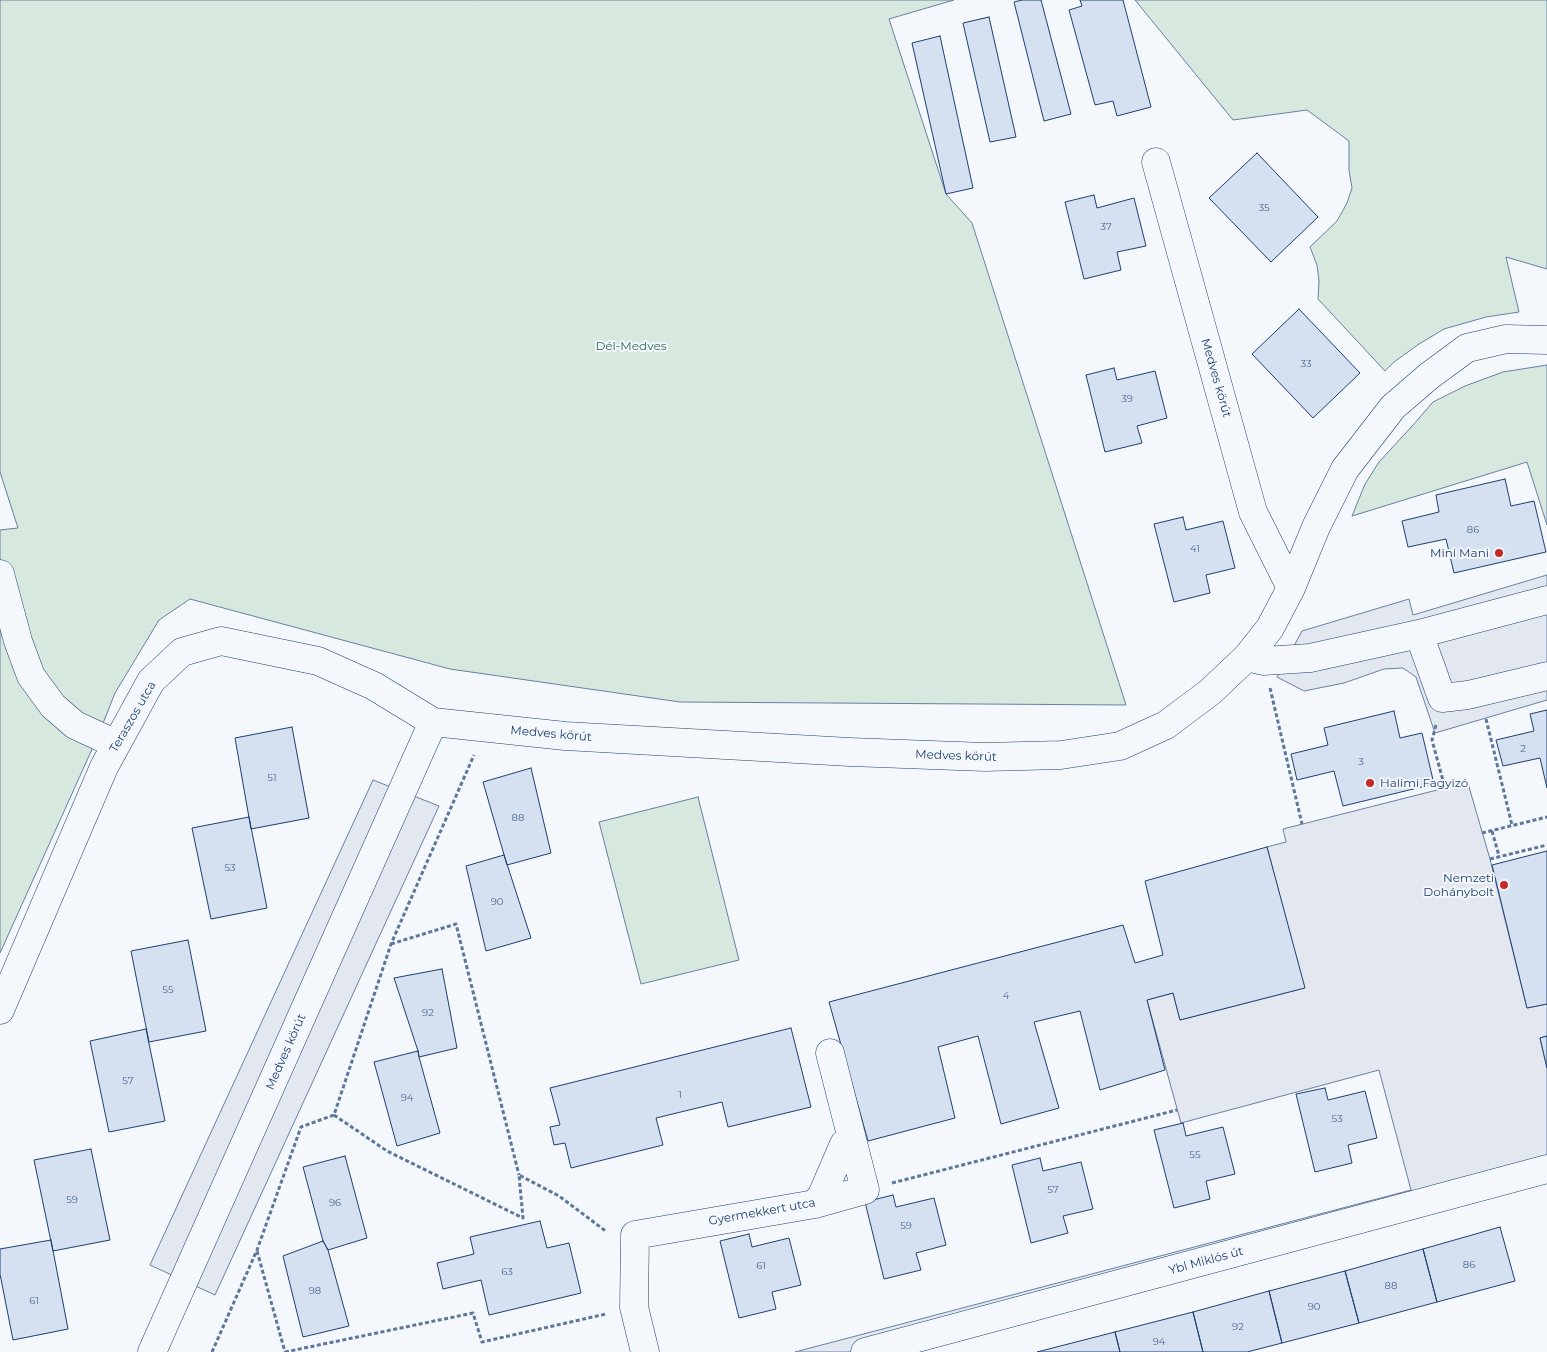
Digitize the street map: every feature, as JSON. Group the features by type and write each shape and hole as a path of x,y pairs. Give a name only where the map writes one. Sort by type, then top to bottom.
{"street":[{"name":"Medves körút","path":"1156,162 1253,512 1291,588"},
{"name":"Medves körút","path":"152,1352 433,722 565,736 850,752 985,757 1061,755 1120,746 1166,725 1255,659 1291,588 1316,527 1345,470 1393,407 1466,348 1506,339 1547,340"},
{"path":"0,574 18,640 31,676 53,706 75,725 116,744"},
{"path":"1255,659 1310,658 1419,634 1547,600"},
{"path":"1419,634 1442,698 1468,695 1547,676"},
{"name":"Teraszos utca","path":"0,1010 104,767 151,681 182,652 221,641 318,661 374,686 433,722"},
{"path":"830,1053 866,1190"},
{"path":"815,1204 822,1195 844,1144 852,1138"},
{"name":"Ybl Miklós út","path":"865,1352 1547,1169"},
{"name":"Gyermekkert utca","path":"636,1234 815,1204 866,1190"},
{"path":"636,1234 634,1307 645,1352"}],"path":[{"path":"1255,659 1302,824"},
{"path":"1479,692 1512,825"},
{"path":"1442,698 1432,740 1445,788"},
{"path":"334,1115 391,944 472,759 488,728"},
{"path":"1482,833 1547,817"},
{"path":"1492,831 1499,856"},
{"path":"1490,859 1547,845"},
{"path":"334,1115 387,1151 523,1218 519,1175 456,924 391,944"},
{"path":"866,1190 1177,1110"},
{"path":"212,1352 257,1250 301,1127 334,1115"},
{"path":"519,1175 559,1196 606,1232 636,1234"},
{"path":"257,1250 285,1352 473,1313 482,1342 634,1307"}],"green space":[{"name":"Dél-Medves","path":"0,0 954,0 889,19 946,194 972,223 1126,705 680,702 450,669 190,599 159,620 115,693 98,736 0,953 0,530 18,528 0,472"},
{"path":"1135,0 1547,0 1547,269 1506,257 1519,312 1486,317 1444,329 1419,344 1385,371 1318,299 1319,281 1317,265 1310,247 1337,221 1347,203 1352,188 1349,170 1349,141 1307,110 1233,120"},
{"path":"1547,365 1547,525 1527,462 1352,516 1365,484 1379,462 1433,402 1465,386 1503,372"},
{"path":"698,797 739,960 641,984 599,822"}],"shaded area":[{"path":"1547,575 1547,700 1435,733 1416,677 1403,668 1384,669 1344,683 1304,691 1277,677 1302,631 1409,599 1413,615"},
{"path":"373,780 439,806 215,1295 150,1265"},
{"path":"1467,780 1490,859 1527,1008 1547,1004 1547,1036 1540,1038 1547,1068 1547,1169 865,1352 795,1352 1411,1190 1379,1070 1181,1123 1147,1000 1173,993 1180,1020 1304,988 1267,847 1286,842 1283,829 1445,788"}],"building":[{"path":"1041,0 1071,114 1044,121 1014,2"},
{"path":"1080,0 1123,0 1151,107 1117,116 1113,101 1095,105 1069,10 1082,6"},
{"path":"989,17 1016,137 990,142 963,23"},
{"path":"940,36 973,188 946,194 912,43"},
{"path":"1257,153 1318,217 1271,262 1209,198"},
{"path":"1094,195 1097,208 1134,198 1146,246 1117,252 1121,270 1084,279 1065,202"},
{"path":"1299,309 1360,373 1313,418 1252,354"},
{"path":"1114,368 1117,380 1155,371 1167,418 1137,426 1142,443 1105,452 1086,375"},
{"path":"1505,479 1511,506 1534,501 1546,552 1454,573 1446,539 1408,547 1402,521 1439,512 1436,495"},
{"path":"1183,517 1186,530 1223,521 1235,568 1206,575 1210,593 1174,602 1154,524"},
{"path":"1547,710 1547,788 1540,758 1503,766 1496,740 1534,731 1530,714"},
{"path":"1394,711 1400,738 1422,733 1434,784 1343,806 1334,771 1297,780 1291,754 1328,745 1324,728"},
{"path":"292,727 309,818 251,829 235,738"},
{"path":"531,768 551,853 507,865 483,782"},
{"path":"249,817 267,908 211,919 192,828"},
{"path":"1267,847 1305,988 1180,1020 1173,993 1147,1000 1165,1070 1100,1090 1080,1011 1034,1022 1059,1108 1001,1124 978,1036 938,1047 955,1118 868,1141 829,1002 1123,925 1135,963 1163,955 1145,881"},
{"path":"1547,851 1547,1004 1527,1008 1492,865"},
{"path":"504,855 531,938 486,951 466,866"},
{"path":"188,940 206,1031 149,1042 131,951"},
{"path":"442,969 457,1048 419,1057 394,978"},
{"path":"791,1028 811,1107 728,1127 722,1102 656,1118 663,1145 571,1168 565,1143 554,1145 550,1127 560,1125 550,1088"},
{"path":"146,1029 165,1121 109,1132 90,1041"},
{"path":"1547,1036 1547,1068 1540,1038"},
{"path":"418,1051 440,1133 397,1146 374,1062"},
{"path":"1325,1088 1328,1100 1365,1091 1377,1138 1348,1145 1352,1163 1315,1172 1296,1094"},
{"path":"1183,1123 1186,1136 1223,1127 1235,1174 1206,1181 1210,1199 1174,1208 1154,1130"},
{"path":"91,1149 110,1240 53,1251 34,1160"},
{"path":"345,1156 367,1238 328,1250 323,1241 303,1167"},
{"path":"1040,1158 1043,1171 1081,1162 1093,1209 1063,1216 1068,1233 1031,1243 1012,1165"},
{"path":"893,1195 896,1207 934,1198 946,1245 916,1253 921,1270 884,1279 865,1202"},
{"path":"540,1221 547,1248 569,1243 581,1293 489,1315 481,1280 443,1289 437,1263 474,1254 470,1237"},
{"path":"1500,1227 1515,1281 1437,1302 1423,1249"},
{"path":"749,1234 752,1247 789,1238 801,1285 772,1292 776,1309 739,1318 720,1241"},
{"path":"51,1240 68,1329 13,1340 0,1274 0,1249"},
{"path":"323,1241 328,1250 349,1326 303,1337 283,1256"},
{"path":"1423,1249 1437,1302 1359,1323 1345,1271"},
{"path":"1345,1271 1359,1323 1282,1343 1269,1291"},
{"path":"1269,1291 1282,1343 1247,1352 1203,1352 1193,1312"},
{"path":"1193,1312 1203,1352 1120,1352 1115,1332"},
{"path":"1115,1332 1120,1352 1037,1352"}],"place":[{"name":"Mini Mani","path":"1499,553"},
{"name":"Halimi Fagyizó","path":"1370,783"},
{"name":"Nemzeti Dohánybolt","path":"1504,885"}]}
